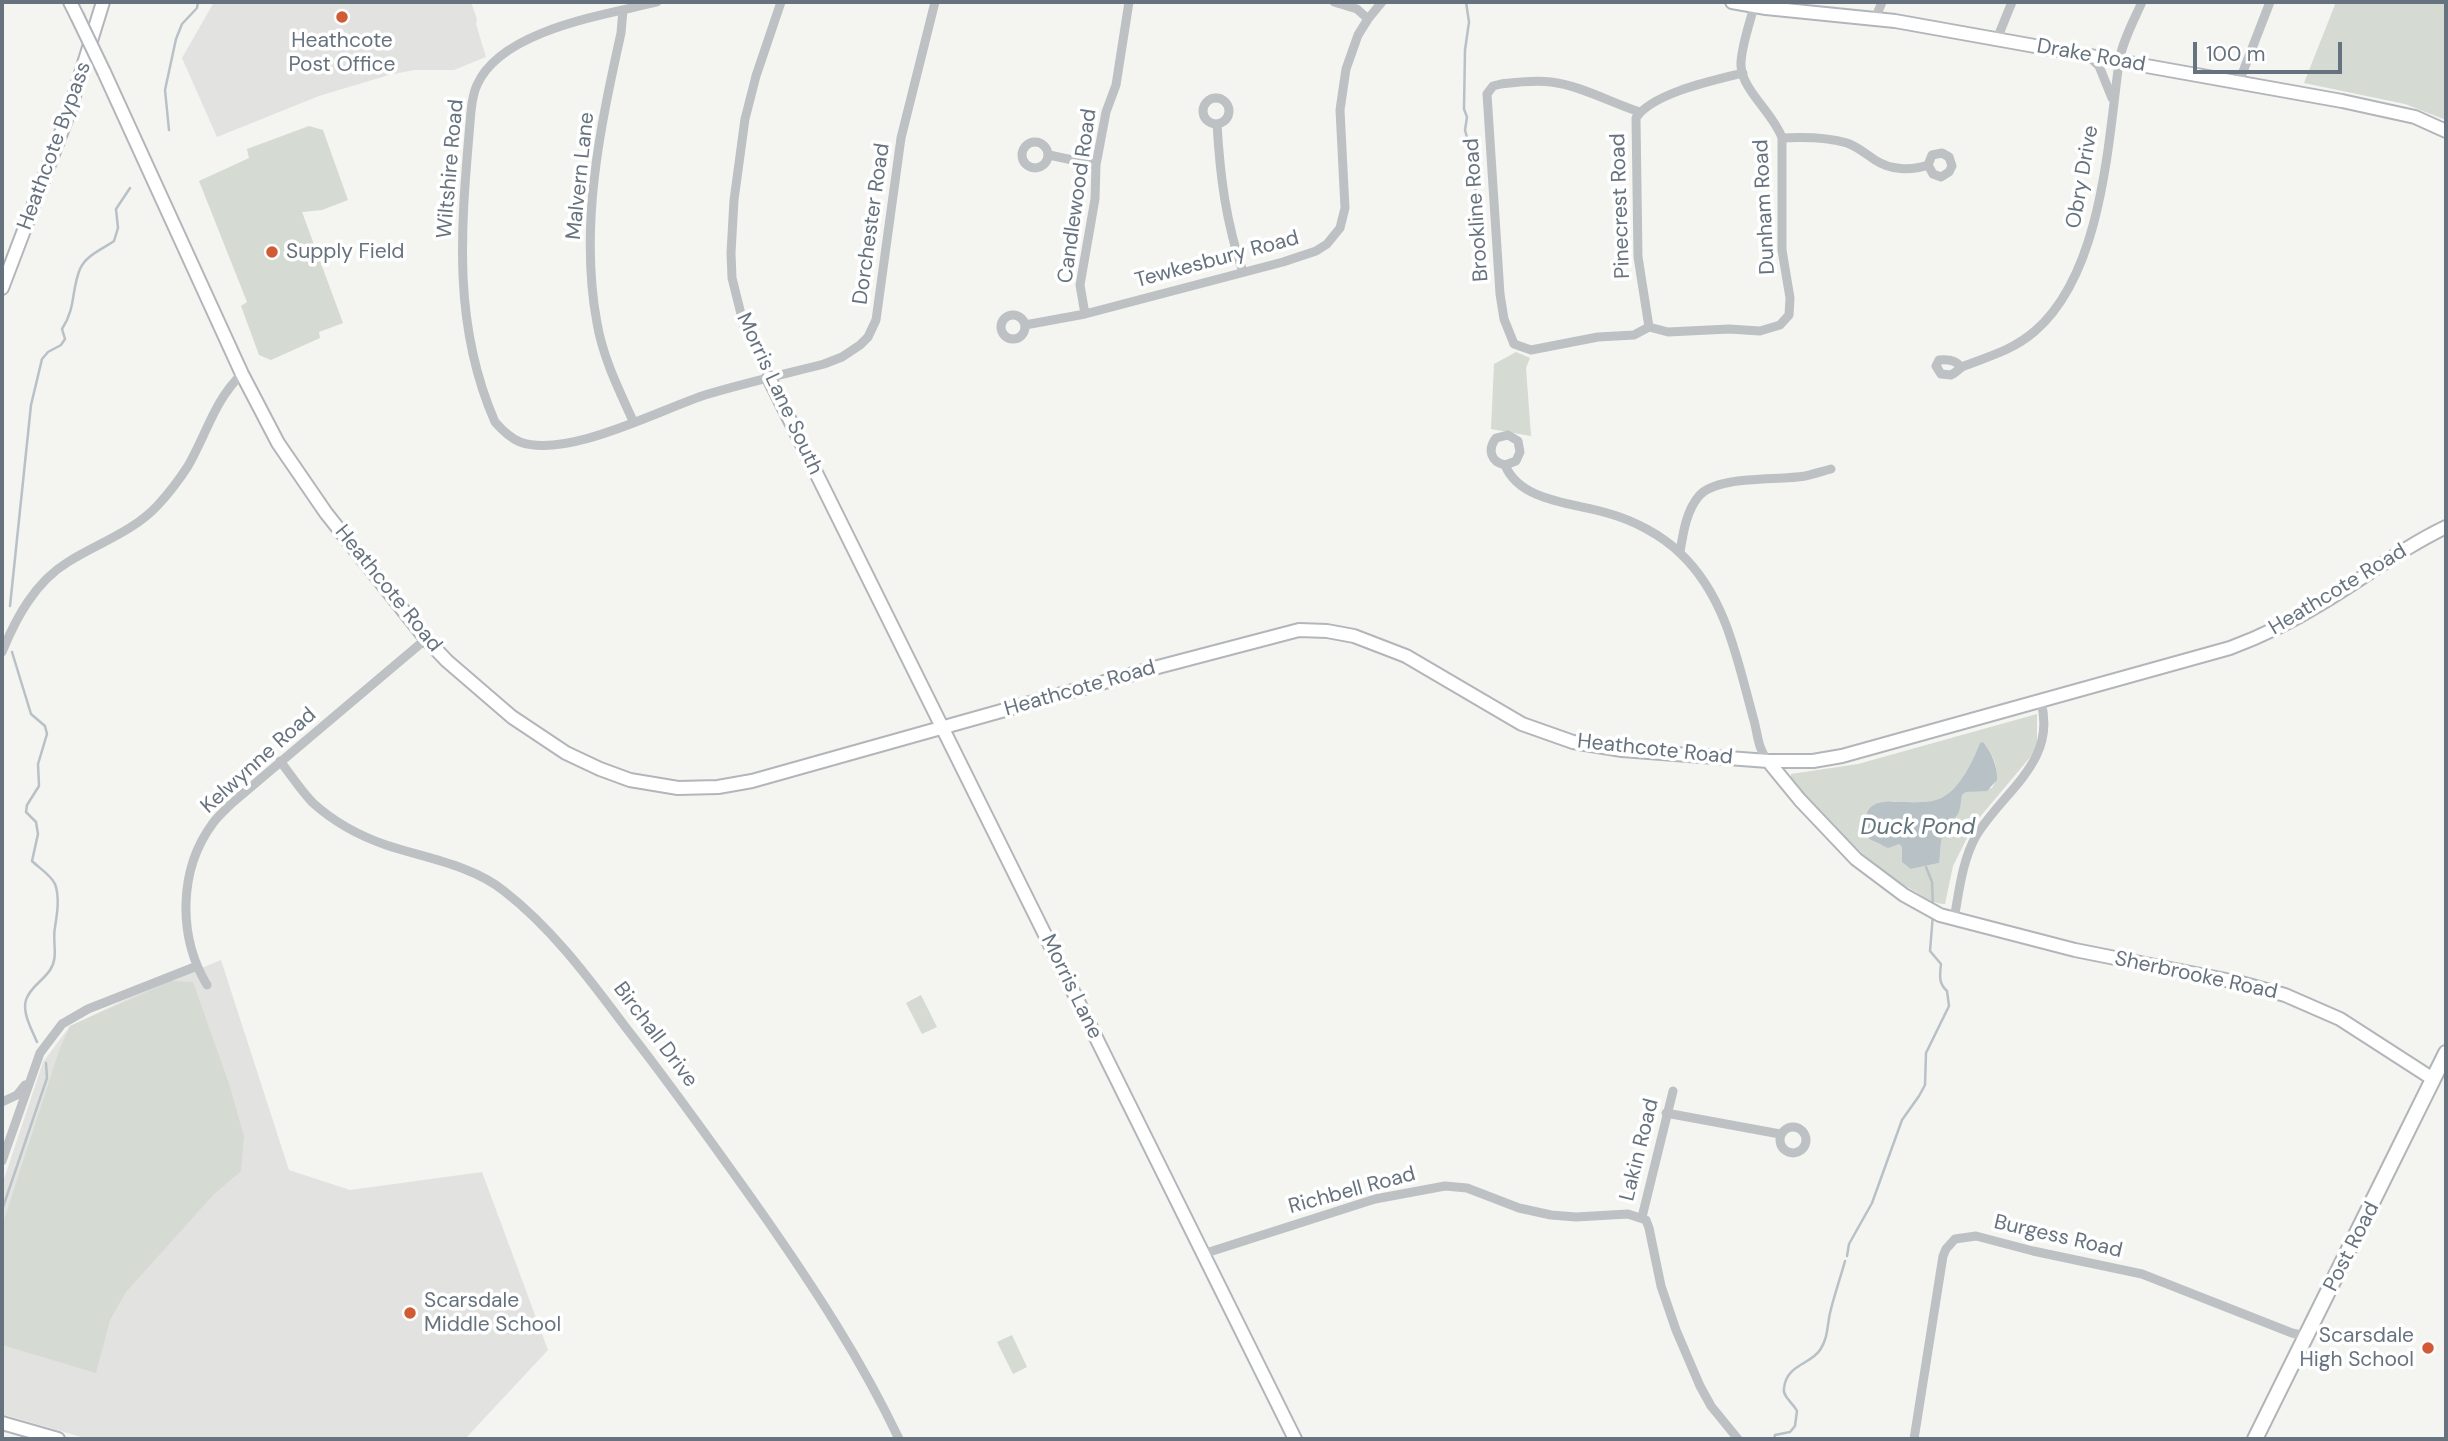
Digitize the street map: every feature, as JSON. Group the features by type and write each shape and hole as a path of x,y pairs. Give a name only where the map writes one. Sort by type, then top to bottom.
{"main road":[{"name":"Post Road","path":"2255,1439 2446,1053"}],"street":[{"name":"Heathcote Road","path":"70,2 242,374 278,443 326,513 426,639 512,717 566,753 630,780 659,786 698,788 752,781 1268,637 1299,631 1327,631 1354,636 1406,656 1522,724 1573,741 1622,750 1768,761 1813,761 1842,756 2230,648 2264,635 2322,603 2403,550 2446,527"},
{"name":"Heathcote Bypass","path":"2,288 65,124 103,2"},
{"name":"Wiltshire Road","path":"521,442 503,431 495,422 467,332 461,255 474,92 484,72 494,60 511,49 585,17 657,2"},
{"name":"Dorchester Road","path":"521,442 550,444 573,441 634,423 706,395 842,357 860,345 873,328 879,311 901,138 935,2"},
{"name":"Candlewood Road","path":"1085,314 1080,285 1106,112 1116,85 1129,2"},
{"path":"1334,2 1357,9 1368,19"},
{"name":"Tewkesbury Road","path":"1025,325 1085,314 1283,262 1316,251 1327,244 1340,228 1345,208 1340,110 1342,89 1351,52 1368,19 1382,2"},
{"name":"Drake Road","path":"1737,2 1875,19 2239,82 2400,113 2429,122 2446,131"},
{"path":"1875,19 1882,2"},
{"path":"1997,39 2012,2"},
{"name":"Obry Drive","path":"1961,367 1990,358 2034,332 2046,320 2069,286 2090,239 2101,197 2119,61 2141,2"},
{"path":"2239,82 2270,2"},
{"name":"Morris Lane South","path":"778,3 746,119 734,200 732,278 744,326 847,534"},
{"path":"1743,73 1742,59 1754,6"},
{"name":"Malvern Lane","path":"623,10 596,164 590,212 590,261 597,324 608,366 634,423"},
{"name":"Obry Drive","path":"2087,55 2099,66 2113,99"},
{"name":"Pinecrest Road","path":"1649,327 1638,257 1639,198 1635,126 1640,112 1700,82 1743,73"},
{"name":"Dunham Road","path":"1649,327 1668,332 1729,329 1760,331 1780,325 1789,315 1790,298 1782,250 1782,138 1778,126 1743,73"},
{"name":"Brookline Road","path":"1640,112 1611,103 1585,90 1552,82 1501,84 1493,86 1487,94 1500,294 1504,319 1514,344 1531,351 1598,337 1634,335 1649,327"},
{"path":"1217,124 1219,169 1226,216 1242,272"},
{"path":"1782,138 1835,140 1850,144 1885,166 1916,169 1928,165"},
{"path":"1049,155 1097,165"},
{"path":"2,652 23,608 46,580 64,564 135,526 159,504 187,466 228,387 242,374"},
{"name":"Sherbrooke Road","path":"1505,465 1509,475 1524,488 1561,502 1630,521 1680,552 1715,598 1724,618 1755,722 1760,752 1800,800 1856,859 1904,895 1934,912 1954,919 2075,950 2241,983 2285,995 2340,1018 2434,1079"},
{"path":"1680,552 1692,505 1705,490 1724,482 1805,476 1831,469"},
{"name":"Morris Lane","path":"847,534 1295,1439"},
{"name":"Kelwynne Road","path":"207,985 192,955 186,905 189,877 198,852 215,821 232,803 426,639"},
{"path":"1954,919 1961,878 1975,838 2041,750 2045,723 2041,702"},
{"name":"Birchall Drive","path":"281,761 312,802 336,820 385,845 438,861 503,889 566,951 661,1070 778,1236 870,1379 899,1439"},
{"path":"2,1161 40,1053 62,1024 88,1009 197,966"},
{"path":"2,1102 17,1095 30,1078"},
{"name":"Lakin Road","path":"1642,1217 1673,1091"},
{"path":"1666,1113 1780,1134"},
{"name":"Richbell Road","path":"1203,1254 1375,1199 1444,1186 1467,1188 1519,1208 1551,1215 1576,1217 1628,1214 1642,1217"},
{"path":"1642,1217 1649,1228 1666,1306 1700,1387 1711,1406 1738,1439"},
{"name":"Burgess Road","path":"1914,1439 1943,1256 1951,1243 1964,1237 1976,1236 2142,1274 2306,1336"},
{"path":"2,1423 58,1439"}],"shaded area":[{"path":"214,2 471,2 486,57 454,70 414,70 389,75 319,96 217,137 182,58"},
{"path":"2336,2 2446,2 2446,120 2405,104 2304,83"},
{"name":"Supply Field","path":"309,126 323,130 348,200 322,210 302,212 343,323 319,332 320,338 271,360 259,355 241,306 247,302 199,181 249,158 247,149"},
{"path":"1516,352 1530,358 1526,368 1531,436 1491,429 1494,364"},
{"path":"2037,714 2037,742 2032,755 1974,824 1953,866 1945,904 1927,898 1881,869 1850,842 1791,781 1791,774 1858,764","holes":["1983,742 1995,764 1995,782 1992,788 1962,795 1958,812 1942,838 1939,863 1911,869 1899,844 1881,845 1869,839 1866,829 1892,801 1926,803 1945,796 1960,781 1980,744"]},
{"name":"Scarsdale Middle School","path":"221,960 289,1170 350,1190 482,1172 548,1350 465,1439 88,1439 2,1414 2,1185 43,1062 70,1026 131,997"},
{"path":"171,981 193,982 229,1084 244,1136 241,1171 214,1194 126,1292 110,1320 96,1373 2,1345 2,1226 60,1048 70,1026"},
{"path":"921,995 937,1027 922,1034 906,1003"},
{"path":"1012,1335 1027,1367 1013,1374 997,1342"}],"water":[{"name":"Duck Pond","path":"1983,742 1993,760 1997,780 1987,791 1966,792 1962,795 1958,813 1943,834 1939,863 1911,869 1902,862 1902,847 1899,844 1888,848 1869,839 1866,820 1869,809 1877,803 1931,801 1943,797 1960,781"}],"waterway":[{"path":"169,130 165,90 176,39 182,24 197,8 198,2"},
{"path":"1466,2 1469,22 1465,50 1465,130 1472,156 1476,195 1482,214 1480,221"},
{"path":"10,606 31,405 42,359 65,339 62,329 69,314 80,269 90,256 114,241 118,228 116,209 130,188"},
{"path":"12,652 31,714 45,726 47,734 38,764 39,786 27,805 26,812 36,822 38,834 32,861 53,881 57,895 53,965 30,991 25,1005 37,1042"},
{"path":"1926,867 1932,882 1933,908"},
{"path":"1847,1256 1849,1244 1872,1203 1902,1120 1925,1085 1926,1053 1949,1006 1947,991 1940,979 1941,964 1930,951 1933,914"},
{"path":"2,1210 47,1078 46,1063"},
{"path":"1774,1439 1775,1435 1790,1432 1795,1426 1797,1411 1785,1394 1786,1380 1794,1369 1816,1355 1823,1346 1845,1261"}],"place":[{"name":"Heathcote Post Office","path":"342,17"},
{"name":"Supply Field","path":"272,252"},
{"name":"Scarsdale Middle School","path":"410,1313"},
{"name":"Scarsdale High School","path":"2428,1348"}]}
